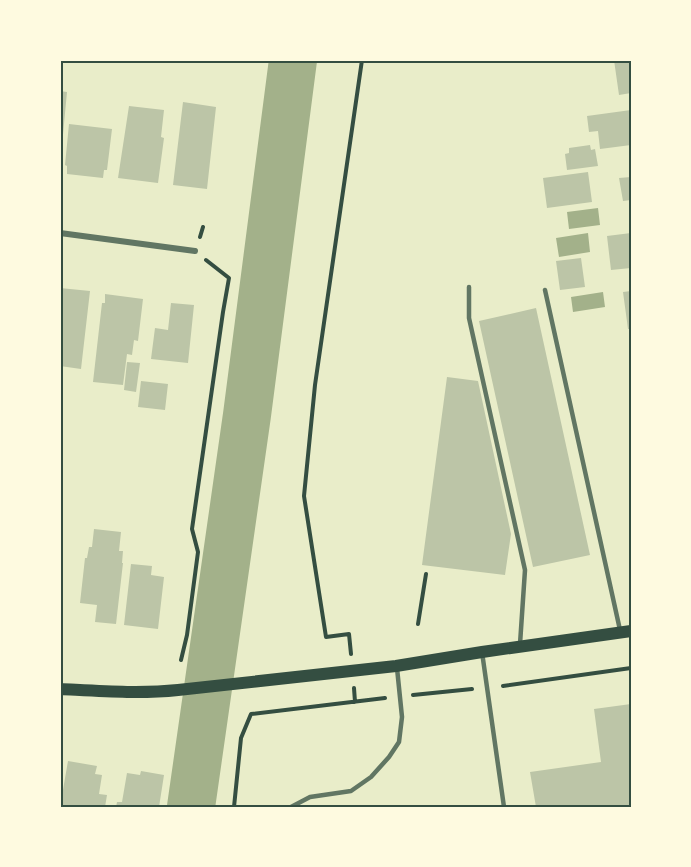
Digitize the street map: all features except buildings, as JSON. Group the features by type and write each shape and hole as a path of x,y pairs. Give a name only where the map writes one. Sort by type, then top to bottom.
{"main road":[{"path":"60,689 128,692 178,690 396,666 626,632"}],"street":[{"path":"60,233 195,251"}],"lane":[{"path":"469,287 469,318 525,570 520,647"},
{"path":"545,290 626,632"},
{"path":"482,652 504,807"},
{"path":"291,807 310,797 351,791 371,777 389,757 399,742 402,717 396,666"}],"path":[{"path":"349,634 326,637 304,496 315,385 362,60"},
{"path":"181,660 187,635 198,552 192,529 229,278 195,251"},
{"path":"418,624 426,574"},
{"path":"234,807 241,738 251,714 487,688 631,668"}],"shaded area":[{"path":"598,208 600,225 569,229 567,212"},
{"path":"588,233 590,252 559,257 556,238"},
{"path":"603,292 605,307 573,312 571,297"}],"waterway":[{"path":"191,807 247,415 293,60"}]}
